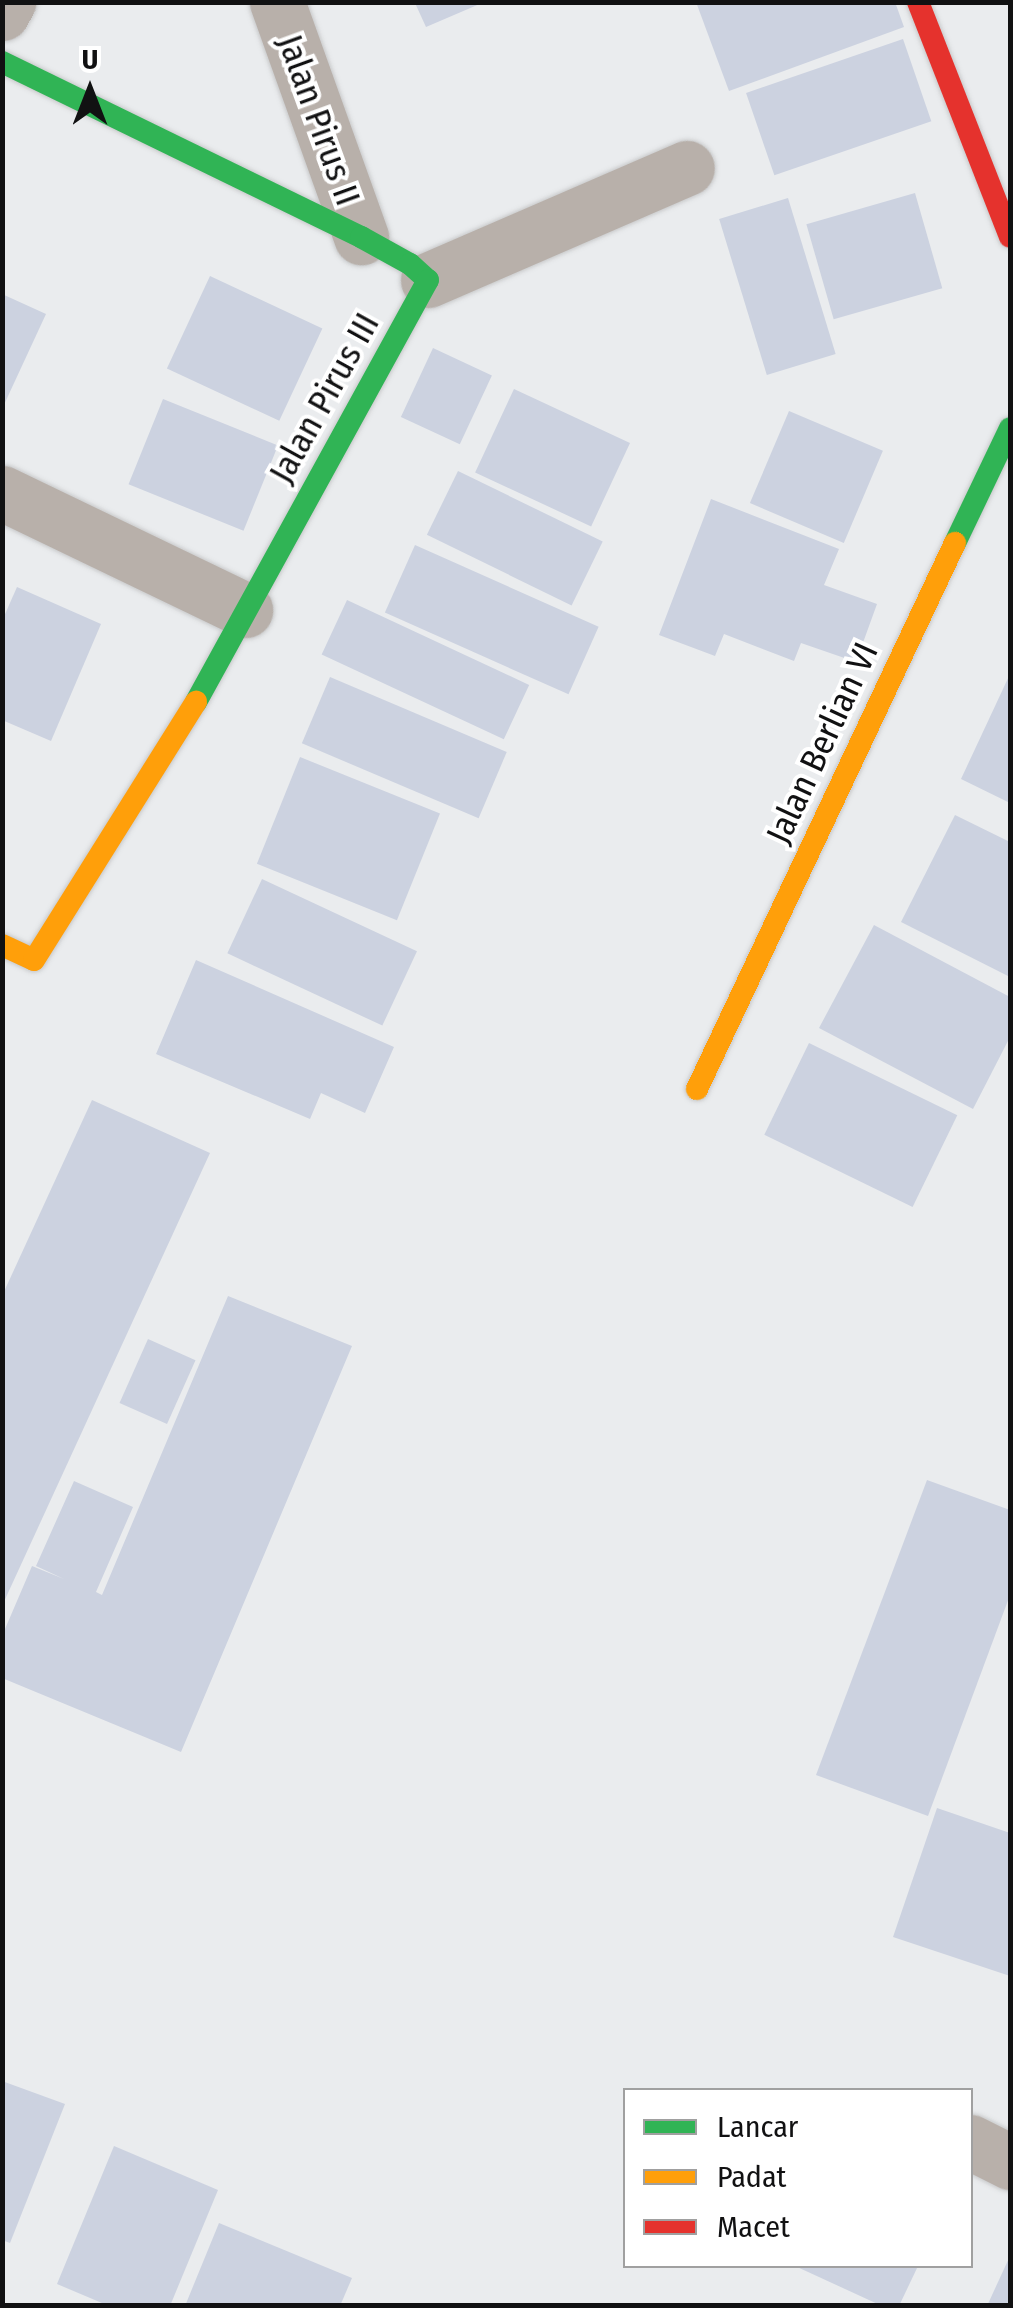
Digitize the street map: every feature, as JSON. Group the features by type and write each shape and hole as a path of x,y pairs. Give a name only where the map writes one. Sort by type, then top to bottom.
{"street":[{"path":"2,14 8,2"},
{"name":"Jalan Pirus II","path":"277,2 360,237"},
{"path":"918,2 1010,237"},
{"path":"2,62 360,237 410,264 428,280 687,168"},
{"name":"Jalan Pirus III","path":"2,945 34,960 184,724 428,280"},
{"name":"Jalan Berlian VI","path":"697,1089 1010,428"},
{"path":"2,493 245,610"},
{"path":"973,2144 1010,2162"}],"building":[{"path":"696,2 895,2 904,27 729,91"},
{"path":"415,3 482,3 426,27"},
{"path":"903,39 931,121 774,175 746,93"},
{"path":"915,193 942,288 834,319 806,224"},
{"path":"788,198 836,354 767,375 719,219"},
{"path":"210,276 322,328 279,421 167,368"},
{"path":"2,294 46,314 2,409"},
{"path":"433,348 492,375 460,444 401,417"},
{"path":"514,389 630,443 591,526 475,472"},
{"path":"163,399 278,445 244,531 129,484"},
{"path":"789,411 883,451 844,543 750,503"},
{"path":"458,471 603,542 572,605 427,535"},
{"path":"711,499 839,549 824,585 877,604 856,662 801,643 794,661 724,634 715,656 659,635"},
{"path":"415,545 599,627 569,694 385,613"},
{"path":"17,587 101,624 51,741 2,720 2,621"},
{"path":"347,600 529,685 504,739 322,654"},
{"path":"1010,674 1010,803 961,779"},
{"path":"330,677 507,752 479,818 302,743"},
{"path":"300,757 440,814 397,920 257,864"},
{"path":"955,815 1010,842 1010,977 901,922"},
{"path":"262,879 417,951 382,1026 227,953"},
{"path":"874,925 1010,997 1010,1037 973,1109 819,1028"},
{"path":"196,960 394,1047 365,1113 321,1093 310,1119 156,1054"},
{"path":"809,1043 957,1115 913,1207 764,1135"},
{"path":"92,1100 210,1153 2,1606 2,1296"},
{"path":"228,1296 352,1346 181,1752 2,1678 2,1636 32,1566 64,1579 36,1566 74,1481 133,1507 96,1592 102,1595"},
{"path":"148,1339 196,1360 167,1424 120,1403"},
{"path":"927,1480 1010,1510 1010,1595 928,1816 816,1775"},
{"path":"937,1808 1010,1833 1010,1976 893,1937"},
{"path":"2,2081 65,2104 10,2243 2,2240"},
{"path":"114,2146 218,2190 170,2306 109,2306 57,2284"},
{"path":"219,2223 352,2278 340,2306 185,2306"},
{"path":"1010,2256 1010,2306 987,2306"},
{"path":"799,2268 917,2268 899,2306 882,2306"}],"traffic: fast":[{"path":"2,62 361,237 410,264 428,280 196,702"},
{"path":"955,543 1010,428"}],"traffic: slow":[{"path":"697,1089 955,543"},
{"path":"2,945 34,960 196,702"}],"traffic: jam":[{"path":"918,2 1010,237"}]}
